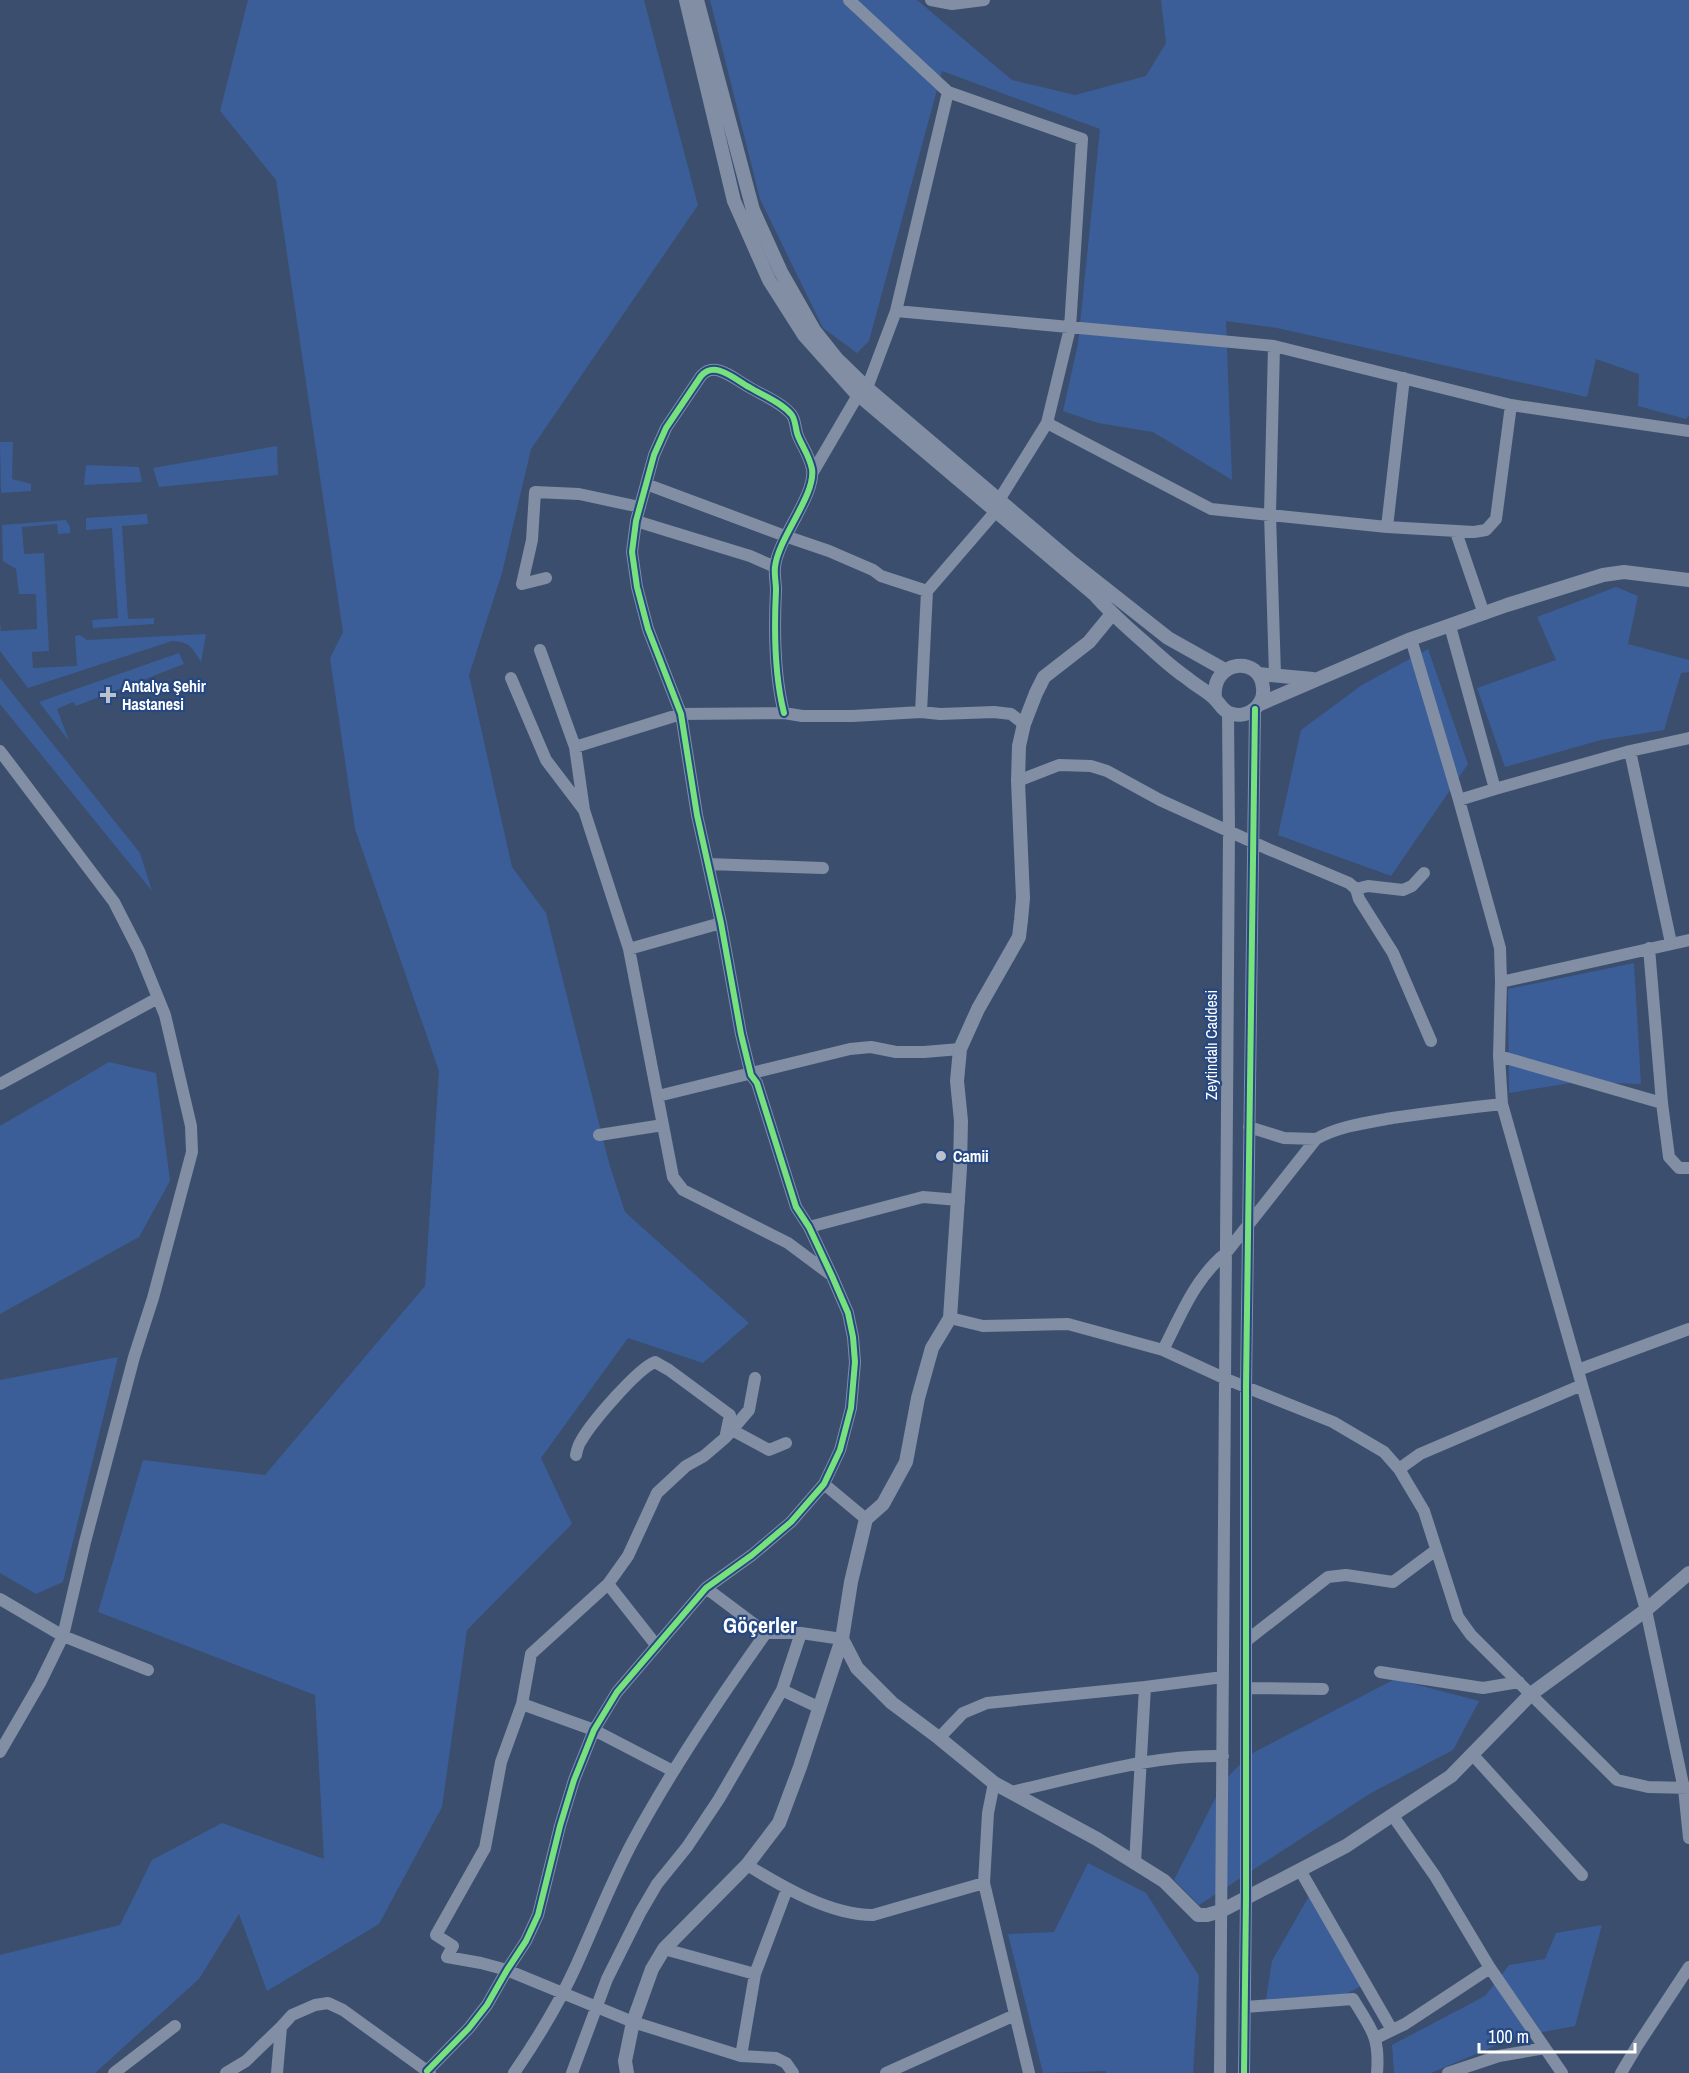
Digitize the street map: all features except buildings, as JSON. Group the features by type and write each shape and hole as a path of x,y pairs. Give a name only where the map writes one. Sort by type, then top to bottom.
{"street":[{"path":"686,0 734,201 769,280 804,335 863,392 998,505 1168,638 1225,670"},
{"path":"697,0 753,210 781,272 814,330 863,392"},
{"path":"849,0 948,92 1082,139 1070,328 1047,423 998,505 927,591 921,712"},
{"path":"931,0 952,4 984,0"},
{"path":"784,713 780,698 777,656 775,567 785,536 810,487 813,472 863,392 896,311 948,92"},
{"path":"896,311 1274,346 1511,405 1689,431"},
{"path":"1274,346 1270,514 1275,675"},
{"path":"226,2073 246,2061 292,2015 328,2003 344,2010 429,2072 487,2005 526,1941 538,1915 574,1780 594,1730 617,1692 706,1588 752,1555 791,1522 824,1484 840,1450 851,1408 855,1362 848,1313 809,1227 796,1207 757,1083 751,1075 697,815 681,714 648,629 637,587 632,552 636,521 654,455 666,428 704,372 714,369 724,372 775,401 793,415 798,435 807,451 813,472"},
{"path":"1387,527 1404,378"},
{"path":"1047,423 1211,509 1456,532 1486,530 1496,519 1511,405"},
{"path":"646,484 829,551 873,570 881,576 927,591"},
{"path":"546,578 522,584 532,540 535,492 579,494 640,507"},
{"path":"998,505 1095,595 1112,614 1185,677 1215,698 1228,712 1242,715 1257,706 1411,639 1603,575 1624,572 1689,580"},
{"path":"636,521 750,556 775,567"},
{"path":"1456,532 1484,614"},
{"path":"627,2073 625,2061 633,2022 652,1969 664,1949 747,1865 779,1823 842,1639 851,1582 866,1519 883,1504 906,1462 918,1398 932,1348 950,1318 959,1200 961,1121 957,1081 960,1049 978,1010 1019,937 1023,898 1018,781 1019,746 1024,724 1044,677 1089,642 1112,614"},
{"path":"1450,626 1495,789"},
{"path":"1411,639 1500,948 1498,1056 1502,1104 1646,1610 1686,1788 1689,1838"},
{"path":"540,650 575,747 584,810 629,949 673,1177 683,1190 788,1244 832,1276"},
{"path":"1215,698 1214,687 1218,677 1225,670 1239,665 1252,669 1258,674 1263,688 1257,706 1249,1127 1244,2073"},
{"path":"1258,674 1315,680"},
{"path":"511,678 546,760 584,810"},
{"path":"575,747 681,714 784,713 802,716 853,716 921,712 1011,714 1024,724"},
{"name":"Zeytindalı Caddesi","path":"1220,2073 1226,1379 1228,712"},
{"path":"1459,800 1630,751 1689,738"},
{"path":"0,751 114,902 139,951 165,1015 191,1126 192,1152 153,1298 134,1357 85,1542 63,1636 40,1683 0,1752"},
{"path":"1630,751 1671,944"},
{"path":"1018,781 1059,765 1091,766 1107,771 1160,800 1254,843 1349,883 1356,889 1359,899 1393,953 1431,1041"},
{"path":"708,864 823,868"},
{"path":"1356,889 1368,886 1403,890 1412,886 1424,873"},
{"path":"629,949 721,923"},
{"path":"1501,982 1689,940"},
{"path":"1649,948 1662,1103 1669,1157 1679,1168 1689,1168"},
{"path":"0,1084 158,998"},
{"path":"658,1096 850,1049 871,1047 896,1052 924,1052 960,1049"},
{"path":"1498,1056 1662,1103"},
{"path":"1163,1350 1197,1283 1226,1253 1316,1139 1330,1131 1354,1125 1502,1104"},
{"path":"599,1135 663,1125"},
{"path":"1249,1127 1284,1138 1316,1139"},
{"path":"809,1227 922,1197 959,1200"},
{"path":"950,1318 983,1326 1068,1324 1163,1350 1226,1379 1333,1422 1384,1452 1399,1468 1424,1511 1458,1617 1471,1635 1617,1780 1648,1787 1686,1788"},
{"path":"1578,1370 1689,1329"},
{"path":"576,1455 580,1442 605,1410 647,1365 655,1362 730,1415 729,1434"},
{"path":"754,1378 749,1410 729,1434 704,1456 686,1466 657,1493 627,1556 608,1584 531,1654 522,1704 501,1762 485,1848 436,1935 453,1946 447,1957 507,1970 597,2005 633,2022 741,2056 776,2058 786,2063 793,2073"},
{"path":"1399,1468 1420,1454 1582,1385"},
{"path":"729,1434 769,1450 786,1443"},
{"path":"824,1484 866,1519"},
{"path":"1246,1641 1328,1577 1346,1575 1393,1582 1436,1550"},
{"path":"842,1639 856,1668 892,1703 994,1783 1098,1839 1164,1881 1198,1915 1207,1916 1246,1899 1346,1846 1451,1776 1531,1695 1646,1610 1689,1573"},
{"path":"608,1584 656,1645"},
{"path":"706,1588 766,1633 801,1633 842,1639"},
{"path":"0,1599 63,1636 148,1670"},
{"path":"514,2073 576,1968 608,1890 673,1771 715,1705 766,1633"},
{"path":"572,2073 607,1979 657,1884 687,1847 719,1799 782,1690 801,1633"},
{"path":"1380,1672 1483,1688 1519,1682"},
{"path":"939,1738 963,1713 987,1703 1145,1688 1223,1677"},
{"path":"1136,1863 1145,1688"},
{"path":"1246,1688 1323,1689"},
{"path":"782,1690 820,1708"},
{"path":"522,1704 594,1730 673,1771"},
{"path":"1472,1754 1582,1875"},
{"path":"1011,1792 1140,1764 1202,1756 1223,1756"},
{"path":"994,1783 988,1813 984,1883 1029,2073"},
{"path":"1393,1816 1435,1876 1490,1968 1562,2073"},
{"path":"747,1865 787,1889 846,1913 873,1915 984,1883"},
{"path":"1300,1870 1392,2030"},
{"path":"741,2056 755,1974 787,1889"},
{"path":"664,1949 755,1974"},
{"path":"1622,2073 1689,1967"},
{"path":"1376,2038 1445,1999 1490,1968"},
{"path":"1245,2007 1353,1999 1376,2038 1379,2051 1377,2073"},
{"path":"886,2073 1015,2015"},
{"path":"114,2073 175,2026"},
{"path":"277,2073 281,2027"},
{"path":"1448,2073 1499,2056 1545,2048"}],"shaded area":[{"path":"248,0 644,0 698,205 531,449 502,573 469,675 512,867 546,913 609,1163 625,1212 749,1323 703,1363 628,1338 541,1458 572,1524 467,1630 442,1807 379,1924 267,1991 239,1914 199,1979 95,2073 0,2073 0,1955 120,1925 152,1860 222,1823 324,1859 315,1695 98,1612 143,1460 265,1475 425,1286 439,1071 355,829 330,658 343,632 276,180 220,111"},
{"path":"710,0 917,0 1012,80 1075,95 1146,76 1166,43 1161,0 1689,0 1689,415 1686,419 1638,406 1639,374 1596,359 1587,397 1277,328 1226,321 1232,480 1153,432 1098,423 1063,411 1078,344 1100,129 942,71 869,341 857,353 823,328 760,199"},
{"path":"0,442 13,442 12,479 31,484 31,491 1,493"},
{"path":"277,446 278,475 159,487 153,468"},
{"path":"86,465 139,467 142,482 84,485"},
{"path":"147,514 148,524 122,526 128,619 154,618 154,624 93,628 92,620 118,618 112,528 86,530 86,518"},
{"path":"66,520 70,533 58,534 57,524 22,527 24,554 44,553 49,651 32,652 33,668 77,666 75,636 80,635 87,640 206,634 201,662 190,646 172,641 28,688 0,651 0,622 1,631 37,629 36,594 19,594 16,569 3,561 2,525"},
{"path":"1616,587 1638,596 1628,644 1689,660 1689,672 1681,673 1664,730 1601,740 1505,767 1477,688 1556,660 1537,617"},
{"path":"1428,649 1468,764 1391,876 1278,835 1301,730 1362,685"},
{"path":"179,653 184,664 76,706 73,702 57,709 69,741 39,702"},
{"path":"0,678 140,853 152,891 0,704"},
{"path":"1634,963 1641,1084 1577,1082 1509,1093 1508,989"},
{"path":"109,1062 156,1073 170,1181 139,1237 0,1314 0,1126"},
{"path":"118,1357 63,1582 36,1594 0,1573 0,1380"},
{"path":"1395,1679 1479,1701 1453,1750 1371,1793 1199,1905 1174,1880 1224,1781 1249,1755"},
{"path":"1088,1863 1146,1893 1199,1976 1193,2073 1107,2073 1105,2071 1043,2073 1008,1934 1054,1932"},
{"path":"1309,1896 1363,1985 1338,1998 1266,2000 1272,1961"},
{"path":"1602,1925 1575,2026 1516,2037 1431,2073 1394,2073 1392,2045 1485,1996 1509,1965 1545,1959 1556,1933"}],"cycle path":[{"path":"427,2071 469,2028 487,2005 526,1941 538,1915 574,1780 594,1730 617,1692 706,1588 752,1555 791,1522 824,1484 840,1450 851,1408 855,1362 848,1313 809,1227 796,1207 757,1083 751,1075 697,815 681,714 648,629 637,587 632,552 636,521 654,455 666,428 701,376 712,370 725,372 787,410 794,419 798,436 812,469 808,491 783,543 775,567 776,652 778,683 784,713"},
{"path":"1244,2073 1246,1387 1255,709"}],"place":[{"name":"Antalya Şehir Hastanesi","path":"108,695"},
{"name":"Camii","path":"941,1156"}],"district":[{"name":"Göçerler","path":"760,1625"}]}
